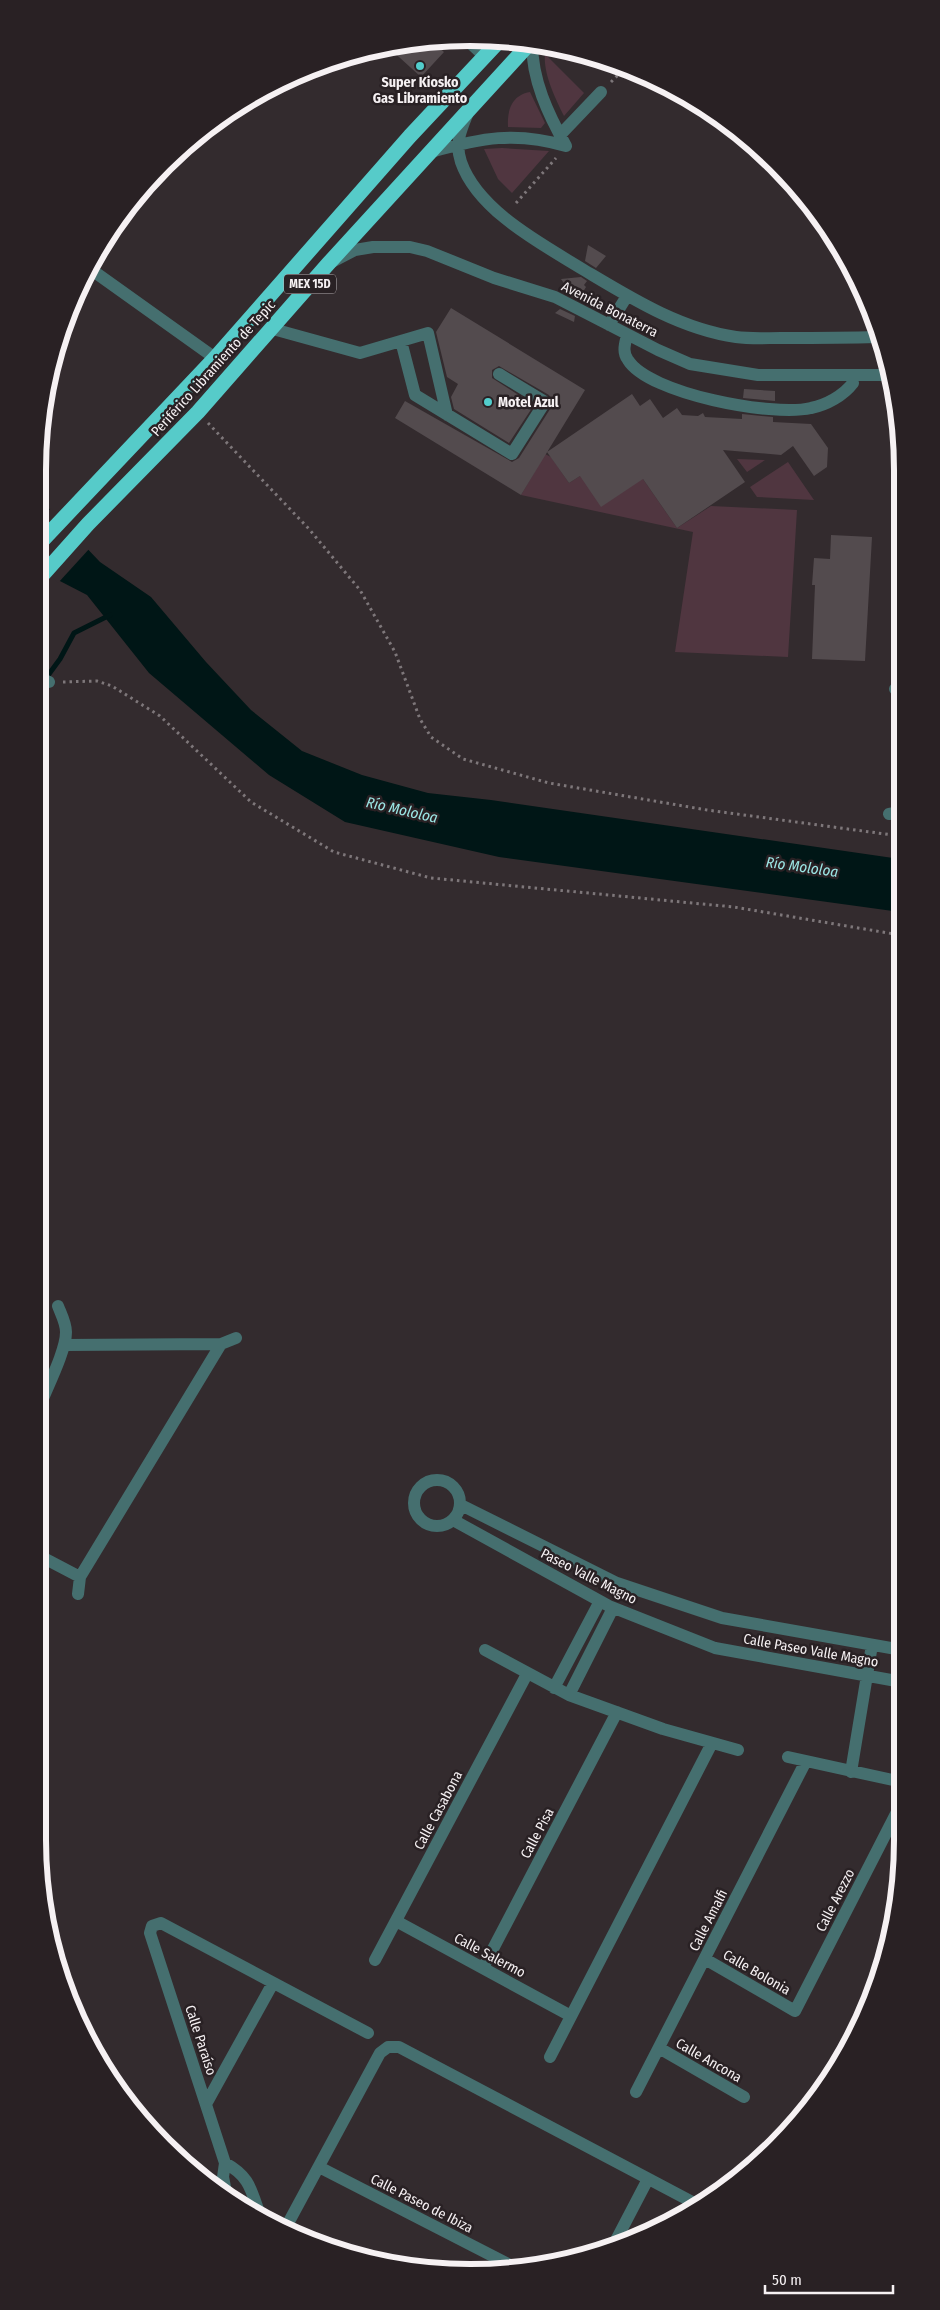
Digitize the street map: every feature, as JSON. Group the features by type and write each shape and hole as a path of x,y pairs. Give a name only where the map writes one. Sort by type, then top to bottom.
{"highway":[{"name":"Periférico Libramiento de Tepic","path":"46,537 71,508 215,358 410,136 494,47"},
{"name":"Periférico Libramiento de Tepic","path":"46,571 88,524 198,412 328,264 525,50"}],"street":[{"path":"474,46 485,57"},
{"path":"532,51 532,60 537,80 551,117 563,140"},
{"path":"563,140 601,92"},
{"path":"457,145 459,134 470,109"},
{"path":"432,152 485,139 522,137 563,140"},
{"name":"Avenida Bonaterra","path":"457,145 461,162 470,182 483,198 506,219 627,296 675,319 736,337 872,337"},
{"name":"Avenida Bonaterra","path":"328,264 355,250 373,247 410,247 427,251 494,278 555,297 627,335 690,364 723,371 758,375 883,375"},
{"path":"95,273 215,358"},
{"path":"609,325 627,296"},
{"path":"272,329 360,353 428,333 448,415"},
{"path":"627,335 624,354 633,367 650,378 681,391 720,402 765,409 793,411 810,409 824,405 840,395 853,383"},
{"path":"401,341 415,395 512,454 545,402 498,374"},
{"path":"46,1391 64,1345 65,1326 58,1306"},
{"path":"64,1345 221,1344 236,1338"},
{"path":"78,1594 80,1578 221,1344"},
{"path":"438,1479 450,1483 459,1492 461,1506 453,1520 442,1526 428,1525 418,1517 413,1505 416,1492 425,1482 438,1479"},
{"name":"Paseo Valle Magno","path":"461,1506 616,1583 722,1618"},
{"name":"Paseo Valle Magno","path":"453,1520 613,1608 715,1648"},
{"path":"46,1559 80,1578"},
{"path":"554,1688 600,1601"},
{"path":"569,1695 613,1608"},
{"name":"Calle Paseo Valle Magno","path":"722,1618 894,1649"},
{"path":"851,1772 872,1645"},
{"name":"Calle Paseo Valle Magno","path":"715,1648 894,1681"},
{"path":"485,1650 569,1695 738,1750"},
{"name":"Calle Casabona","path":"375,1960 527,1674"},
{"name":"Calle Pisa","path":"483,1968 617,1712"},
{"path":"550,2057 712,1743"},
{"path":"788,1757 894,1780"},
{"name":"Calle Amalfi","path":"636,2092 806,1761"},
{"name":"Calle Arezzo","path":"794,2011 894,1817"},
{"name":"Calle Salermo","path":"396,1921 571,2016"},
{"name":"Calle Paraíso","path":"225,2185 223,2177 225,2163 150,1933 152,1926 161,1923 273,1983"},
{"name":"Calle Bolonia","path":"705,1959 794,2011"},
{"path":"206,2104 273,1983 368,2033"},
{"path":"289,2222 380,2053 388,2047 399,2047 692,2201"},
{"name":"Calle Ancona","path":"659,2048 744,2097"},
{"path":"225,2163 241,2172 252,2203"},
{"name":"Calle Paseo de Ibiza","path":"319,2167 505,2262"},
{"path":"618,2236 648,2178"}],"path":[{"path":"601,92 619,74"},
{"path":"516,203 563,140"},
{"path":"198,412 309,529 360,590 395,652 420,719 431,737 462,759 549,783 707,810 894,835"},
{"path":"46,679 97,681 112,686 160,716 251,802 334,852 431,878 734,908 894,934"}],"shaded area":[{"path":"545,54 584,93 564,116 548,77"},
{"path":"530,92 545,123 541,128 508,127 508,115 512,104 519,96"},
{"path":"502,148 549,151 512,193 498,179 484,149"},
{"path":"545,454 551,457 569,483 580,476 643,479 677,528 711,506 797,510 788,657 675,652 693,532 521,495"},
{"path":"737,459 765,460 747,472"},
{"path":"788,462 814,500 757,497 750,487"}],"water":[{"name":"Río Mololoa","path":"46,505 100,562 151,597 206,662 251,710 302,751 362,775 428,793 491,800 894,858 894,911 499,857 345,822 269,775 149,673 87,595 56,579 46,568"}],"pier":[{"path":"51,508 90,548 58,583 46,571 46,514"}],"building":[{"name":"Super Kiosko Gas Libramiento","path":"439,47 444,52 421,77 395,53"},
{"path":"588,245 606,256 596,268 585,261"},
{"path":"581,277 587,281 584,285 586,287 578,300 570,296 571,294 561,279"},
{"name":"Motel Azul","path":"451,308 585,390 521,495 395,418 405,401 512,462 519,458 552,406 553,402 549,395 499,366 492,370 492,378 534,405 509,443 454,409 451,397 458,384 447,377 436,332"},
{"path":"560,309 575,316 574,322 555,313"},
{"path":"744,389 775,391 775,401 743,398"},
{"path":"632,394 640,406 650,399 663,418 677,408 682,415 698,416 703,413 705,417 742,419 742,414 773,417 773,422 811,424 828,448 827,467 814,476 793,446 781,455 723,450 745,482 677,528 643,479 601,507 580,476 569,483 547,452"},
{"path":"831,535 872,537 865,661 812,659 815,585 812,585 814,558 830,559"}],"waterway":[{"path":"46,678 60,659 74,633 110,615"}],"place":[{"name":"Super Kiosko Gas Libramiento","path":"420,66"},
{"name":"Motel Azul","path":"488,402"}]}
